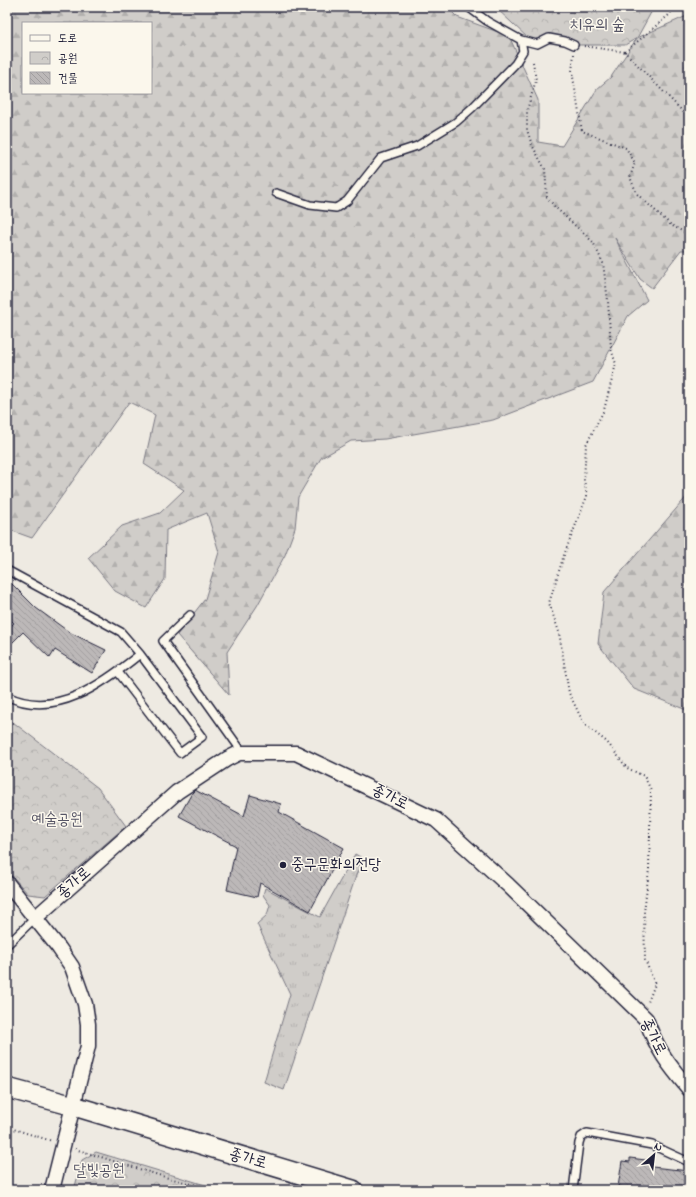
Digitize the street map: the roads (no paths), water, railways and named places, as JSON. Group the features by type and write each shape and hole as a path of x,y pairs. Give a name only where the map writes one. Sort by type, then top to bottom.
{"main road":[{"name":"종가로","path":"7,1088 74,1106 353,1190"}],"street":[{"name":"종가로","path":"35,918 177,792 226,759 243,753 296,753 436,820 508,885 643,1015 646,1019 655,1044 666,1062 689,1089"},
{"path":"7,883 72,967 85,1004 88,1024 88,1046 52,1190"}],"lane":[{"path":"468,7 487,21 521,40 537,44 549,38 565,41 574,46"},
{"path":"276,193 310,205 336,208 347,201 381,158 418,146 456,122 472,108 515,64 522,51 521,40"},
{"path":"7,570 121,632 140,654 202,737 180,753 118,672"},
{"path":"190,614 163,641 243,753"},
{"path":"9,700 42,705 57,702 97,685 118,672 140,654"},
{"path":"7,945 35,918"},
{"path":"573,1190 579,1143 581,1137 587,1133 652,1145 689,1162"}],"place":[{"name":"중구문화의전당","path":"283,865"}],"park label":[{"name":"치유의 숲","path":"597,25"},
{"name":"예술공원","path":"57,820"},
{"name":"달빛공원","path":"99,1171"}]}
